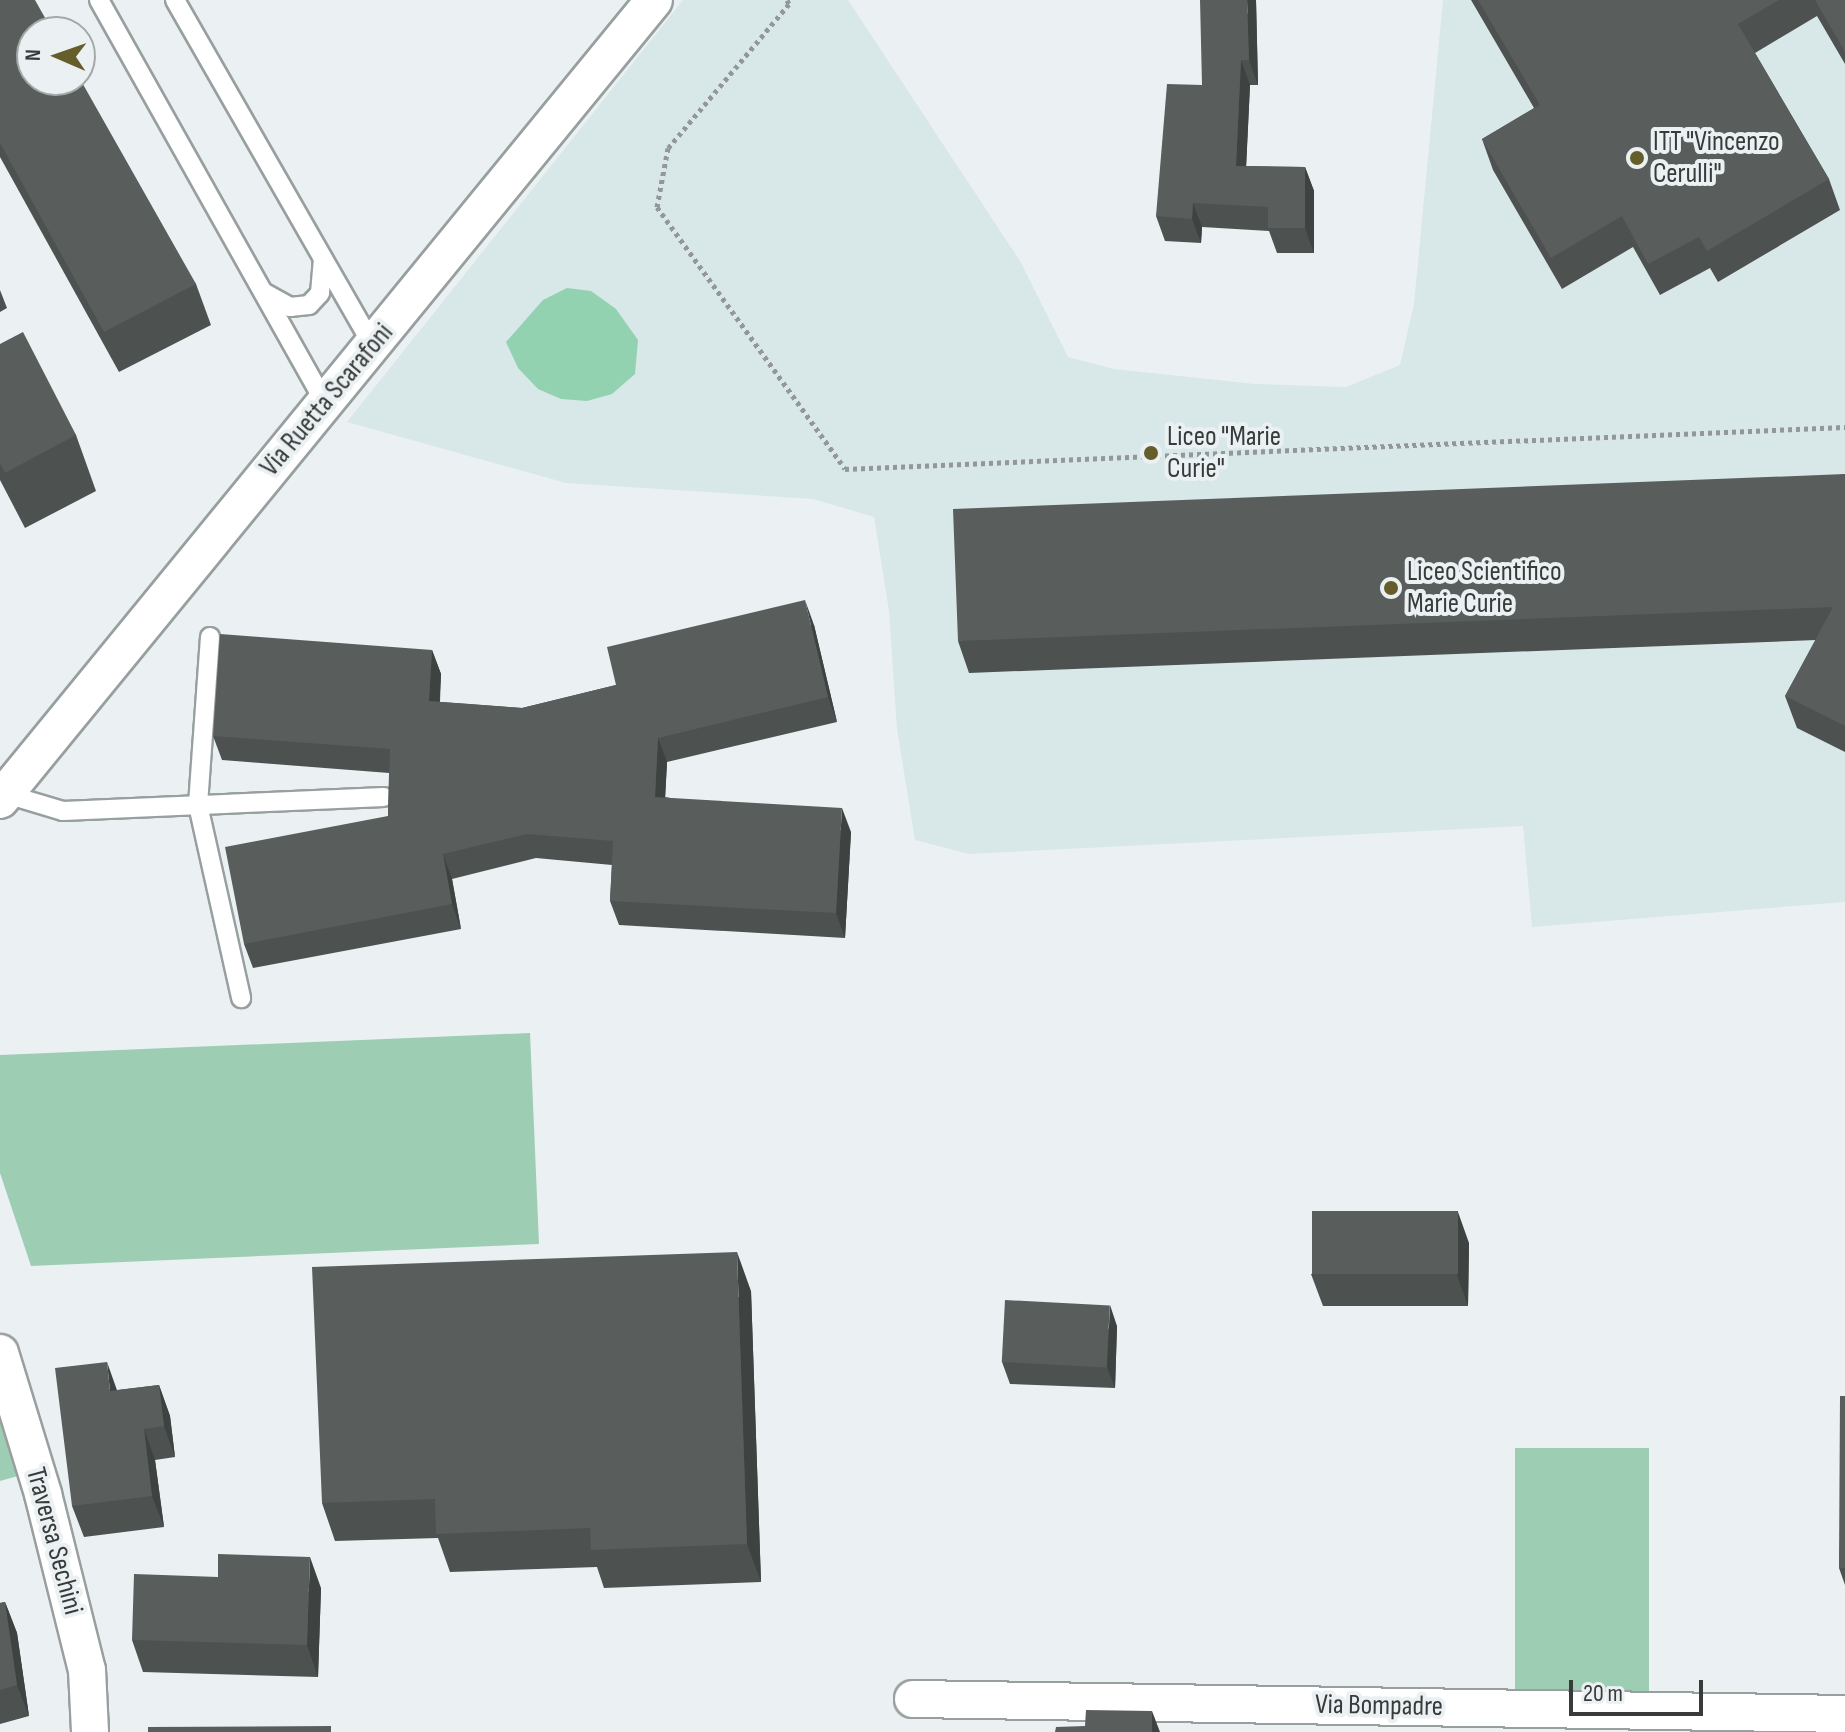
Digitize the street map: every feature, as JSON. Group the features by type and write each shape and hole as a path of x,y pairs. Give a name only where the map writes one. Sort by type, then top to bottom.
{"street":[{"name":"Via Ruetta Scarafoni","path":"3,797 654,0"},
{"name":"Traversa Sechini","path":"0,1353 43,1494 87,1670 90,1732"},
{"name":"Via Bompadre","path":"913,1699 1845,1714"}],"lane":[{"path":"99,0 324,401"},
{"path":"175,0 373,346"},
{"path":"263,292 290,307 309,305 320,293 323,257"},
{"path":"210,637 198,805 241,998"},
{"path":"3,797 63,811 384,797"}],"path":[{"path":"787,0 789,4 668,148 657,207 845,469 1845,427"}],"shaded area":[{"name":"Liceo \"Marie Curie\"","path":"683,0 848,0 1020,261 1068,357 1114,369 1255,384 1346,387 1400,365 1414,304 1443,0 1845,0 1845,902 1532,927 1523,826 969,854 915,840 897,729 889,611 874,517 813,499 566,483 347,422"}],"green space":[{"path":"567,288 591,291 616,309 638,340 635,374 612,394 587,401 561,399 538,389 518,368 506,342 543,300"},
{"path":"530,1033 539,1244 31,1266 0,1173 0,1055"},
{"path":"0,1392 25,1474 0,1481"},
{"path":"1515,1448 1649,1448 1649,1694 1515,1694"}],"building":[{"path":"0,0 35,0 44,16 16,16 16,96 90,96 196,284 104,332 0,143"},
{"path":"1200,0 1247,0 1249,60 1241,60 1236,166 1305,167 1305,228 1268,228 1268,207 1193,203 1192,219 1156,216 1167,84 1202,85"},
{"path":"1478,0 1779,0 1738,24 1829,179 1707,251 1699,237 1648,264 1622,216 1551,258 1482,139 1540,105"},
{"path":"1815,0 1845,0 1845,52"},
{"path":"23,332 76,435 5,473 0,463 0,344"},
{"name":"Liceo Scientifico Marie Curie","path":"1845,474 1845,726 1785,696 1833,607 958,641 953,509"},
{"path":"805,600 828,697 658,738 655,797 842,808 836,913 610,901 613,841 527,834 443,854 452,904 244,944 225,847 388,816 390,749 213,736 220,634 432,650 429,701 522,708 616,685 607,647"},
{"path":"1312,1211 1458,1211 1458,1274 1312,1274"},
{"path":"737,1252 747,1544 591,1550 590,1528 436,1534 435,1499 322,1503 312,1267"},
{"path":"1005,1300 1110,1305 1107,1367 1002,1362"},
{"path":"107,1362 110,1391 159,1385 164,1426 144,1429 152,1496 72,1506 55,1368"},
{"path":"1840,1396 1845,1396 1845,1568 1839,1568"},
{"path":"218,1554 310,1557 307,1645 132,1640 134,1574 218,1577"},
{"path":"5,1602 17,1685 0,1690 0,1603"},
{"path":"1086,1710 1152,1711 1152,1732 1055,1732 1056,1727 1085,1726"},
{"path":"331,1726 331,1732 148,1732 148,1727"}],"place":[{"name":"ITT \"Vincenzo Cerulli\"","path":"1637,158"},
{"name":"Liceo \"Marie Curie\"","path":"1151,453"},
{"name":"Liceo Scientifico Marie Curie","path":"1391,588"}]}
